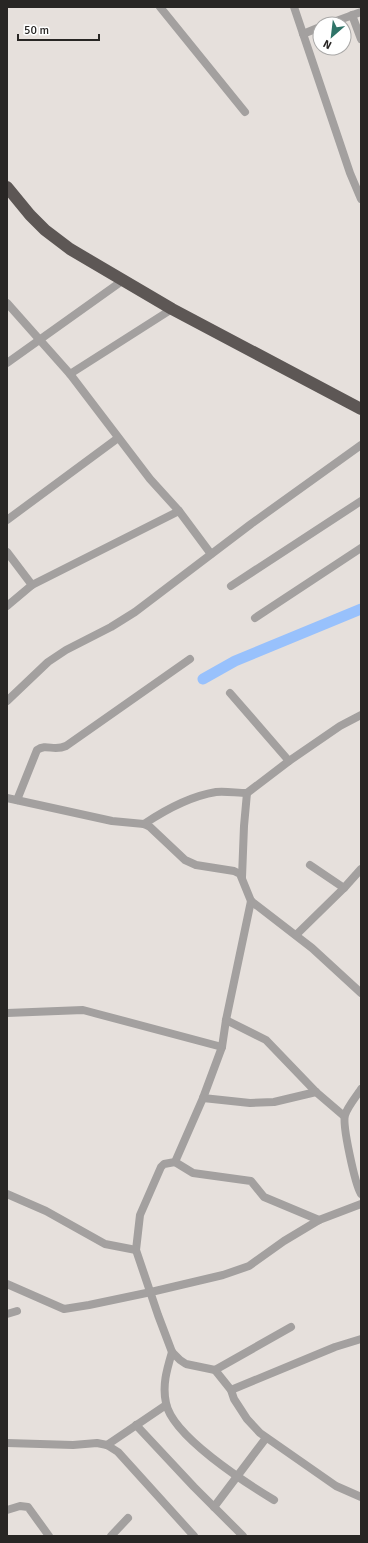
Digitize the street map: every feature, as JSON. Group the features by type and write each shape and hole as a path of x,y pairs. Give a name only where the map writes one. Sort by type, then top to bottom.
{"highway":[{"path":"7,188 45,230 70,249 172,310 361,409"}],"street":[{"path":"160,7 245,112"},
{"path":"294,7 350,173 361,199"},
{"path":"361,12 352,15 361,39"},
{"path":"303,34 312,30"},
{"path":"7,363 122,281"},
{"path":"9,308 70,374 150,479 179,511 212,554"},
{"path":"70,374 172,310"},
{"path":"7,520 118,438"},
{"path":"7,702 48,662 66,650 111,627 135,612 251,524 361,445"},
{"path":"231,586 361,501"},
{"path":"7,606 32,585 179,511"},
{"path":"255,618 361,548"},
{"path":"7,552 32,585"},
{"path":"16,800 37,750 45,746 57,749 66,746 190,659"},
{"path":"230,693 289,761"},
{"path":"144,824 154,817 194,798 216,792 247,793 289,761 340,726 361,715"},
{"path":"242,877 247,793"},
{"path":"7,798 112,821 144,824 185,860 196,865 234,871 240,874 252,901 312,948 361,993"},
{"path":"310,865 344,888"},
{"path":"296,935 344,888 361,869"},
{"path":"175,1162 203,1098 222,1047 226,1020 252,901"},
{"path":"7,1013 52,1010 83,1010 222,1047"},
{"path":"226,1020 266,1040 316,1092 344,1116"},
{"path":"361,1089 344,1116 350,1157 358,1189 361,1194"},
{"path":"203,1098 250,1103 274,1102 316,1092"},
{"path":"319,1220 264,1197 251,1181 193,1173 175,1162 164,1164 161,1167 140,1215 136,1250 172,1352 186,1364 215,1370 231,1390 234,1399 247,1419 266,1438 336,1486 361,1497"},
{"path":"7,1194 46,1211 105,1244 136,1250"},
{"path":"7,1284 64,1309 151,1292 223,1275 249,1266 284,1241 319,1220 361,1204"},
{"path":"7,1314 17,1311"},
{"path":"215,1370 291,1327"},
{"path":"231,1390 335,1347 361,1339"},
{"path":"172,1352 166,1371 164,1385 166,1405 175,1422 187,1436 237,1475 274,1500"},
{"path":"107,1445 166,1405"},
{"path":"136,1425 243,1536"},
{"path":"214,1507 266,1438"},
{"path":"7,1444 73,1445 98,1443 107,1445 118,1452 194,1536"},
{"path":"7,1510 20,1506 28,1507 49,1536"},
{"path":"111,1536 128,1518"}],"waterway":[{"path":"203,679 235,661 361,609"}]}
